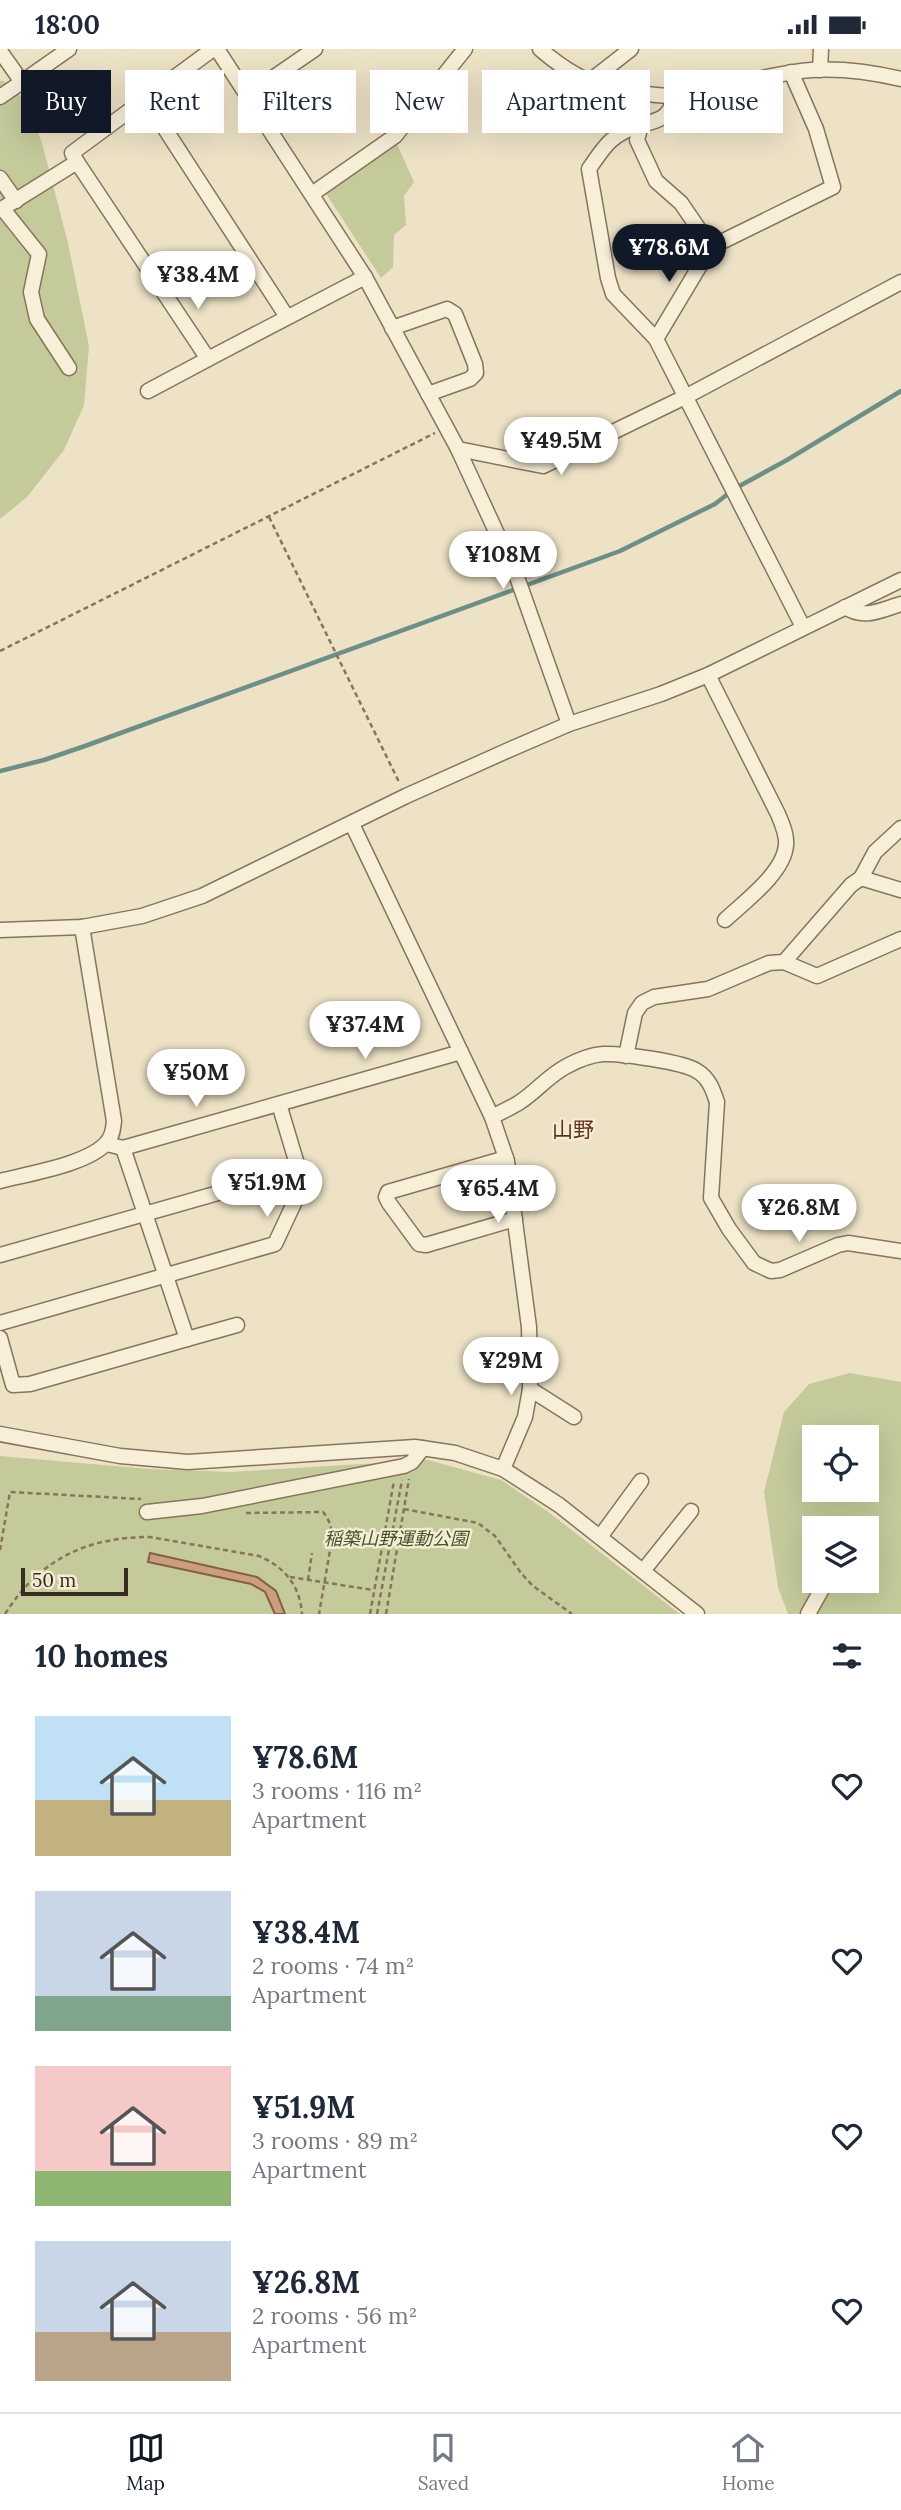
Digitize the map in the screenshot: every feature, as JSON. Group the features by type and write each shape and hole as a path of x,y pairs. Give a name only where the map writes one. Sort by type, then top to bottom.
{"street":[{"path":"39,70 69,49"},
{"path":"186,70 215,49 238,81"},
{"path":"284,70 315,49"},
{"path":"312,194 395,136 464,49"},
{"path":"540,49 571,70"},
{"path":"604,70 631,49"},
{"path":"820,70 821,49"},
{"path":"0,51 21,81"},
{"path":"783,74 864,70 901,79"},
{"path":"656,339 711,247 833,187 816,129 791,72"},
{"path":"0,97 21,83"},
{"path":"125,114 72,153 208,359"},
{"path":"167,133 287,317"},
{"path":"273,133 365,277 458,449 517,577 569,724"},
{"path":"619,133 605,144 589,169 613,294 656,339 803,627"},
{"path":"639,133 637,139 656,180 681,203 711,247"},
{"path":"69,368 37,319 31,292 38,254 1,210 77,162"},
{"path":"0,178 16,201"},
{"path":"148,391 365,277"},
{"path":"458,449 543,466 687,396 901,282"},
{"path":"392,328 447,310 455,314 475,364 475,373 470,379 428,394"},
{"path":"0,930 82,927 142,916 202,896 406,796 569,724 661,694 708,675 901,580"},
{"path":"845,607 864,615 901,604"},
{"path":"708,675 778,814 786,845 781,864 725,920"},
{"path":"352,824 492,1117 506,1158 529,1327 530,1389 525,1417 503,1469"},
{"path":"784,962 851,885 861,878 875,852 900,830"},
{"path":"861,878 901,890"},
{"path":"0,1181 85,1157 107,1144 113,1134 114,1121 82,927"},
{"path":"626,1056 635,1013 642,1003 654,997 708,989 769,964 784,962 817,976 901,939"},
{"path":"107,1144 123,1148 461,1052"},
{"path":"492,1117 521,1101 553,1074 589,1056 626,1056 682,1065 697,1071 708,1080 717,1102 711,1198 754,1263 771,1271 780,1271 848,1243 901,1251"},
{"path":"0,1323 275,1244 303,1184 279,1104"},
{"path":"123,1148 187,1339"},
{"path":"506,1158 388,1192 386,1197 419,1244 426,1245 515,1219"},
{"path":"0,1255 299,1170"},
{"path":"0,1338 13,1385 30,1384 237,1325"},
{"path":"530,1389 573,1417"},
{"path":"0,1434 120,1456 188,1462 423,1448 455,1453 503,1469 559,1505 697,1614"},
{"path":"145,1506 205,1505 404,1465 423,1448"},
{"path":"600,1537 641,1481"},
{"path":"643,1571 691,1511"},
{"path":"808,1614 820,1593"}],"path":[{"path":"0,651 446,427"},
{"path":"269,516 406,796"},
{"path":"386,1614 404,1509 404,1465"},
{"path":"370,1614 404,1465"},
{"path":"377,1614 404,1465"},
{"path":"0,1550 10,1492 145,1506"},
{"path":"404,1509 478,1523 495,1536 533,1587 572,1614"},
{"path":"240,1513 323,1512 330,1523 332,1539 319,1614"},
{"path":"5,1614 27,1585 63,1555 89,1544 121,1538 150,1537 259,1556 273,1562 290,1577 301,1602 302,1614"},
{"path":"308,1580 312,1553"},
{"path":"290,1577 374,1590"}],"green space":[{"path":"0,81 4,81 21,96 21,133 38,133 42,143 68,243 89,346 84,405 64,450 27,497 0,519"},
{"path":"397,144 414,182 404,196 406,225 394,235 393,267 381,278 325,192"},
{"path":"850,1373 901,1382 901,1614 788,1614 778,1587 764,1492 784,1412 809,1384"},
{"name":"稲築山野運動公園","path":"0,1456 149,1469 231,1472 428,1460 501,1480 547,1511 680,1614 0,1614"}],"building":[{"path":"150,1553 257,1577 276,1591 285,1614 275,1614 265,1592 251,1584 148,1562"}],"waterway":[{"path":"0,771 85,746 620,551 715,504 734,489 901,391"}],"district":[{"name":"山野","path":"573,1129"}]}
